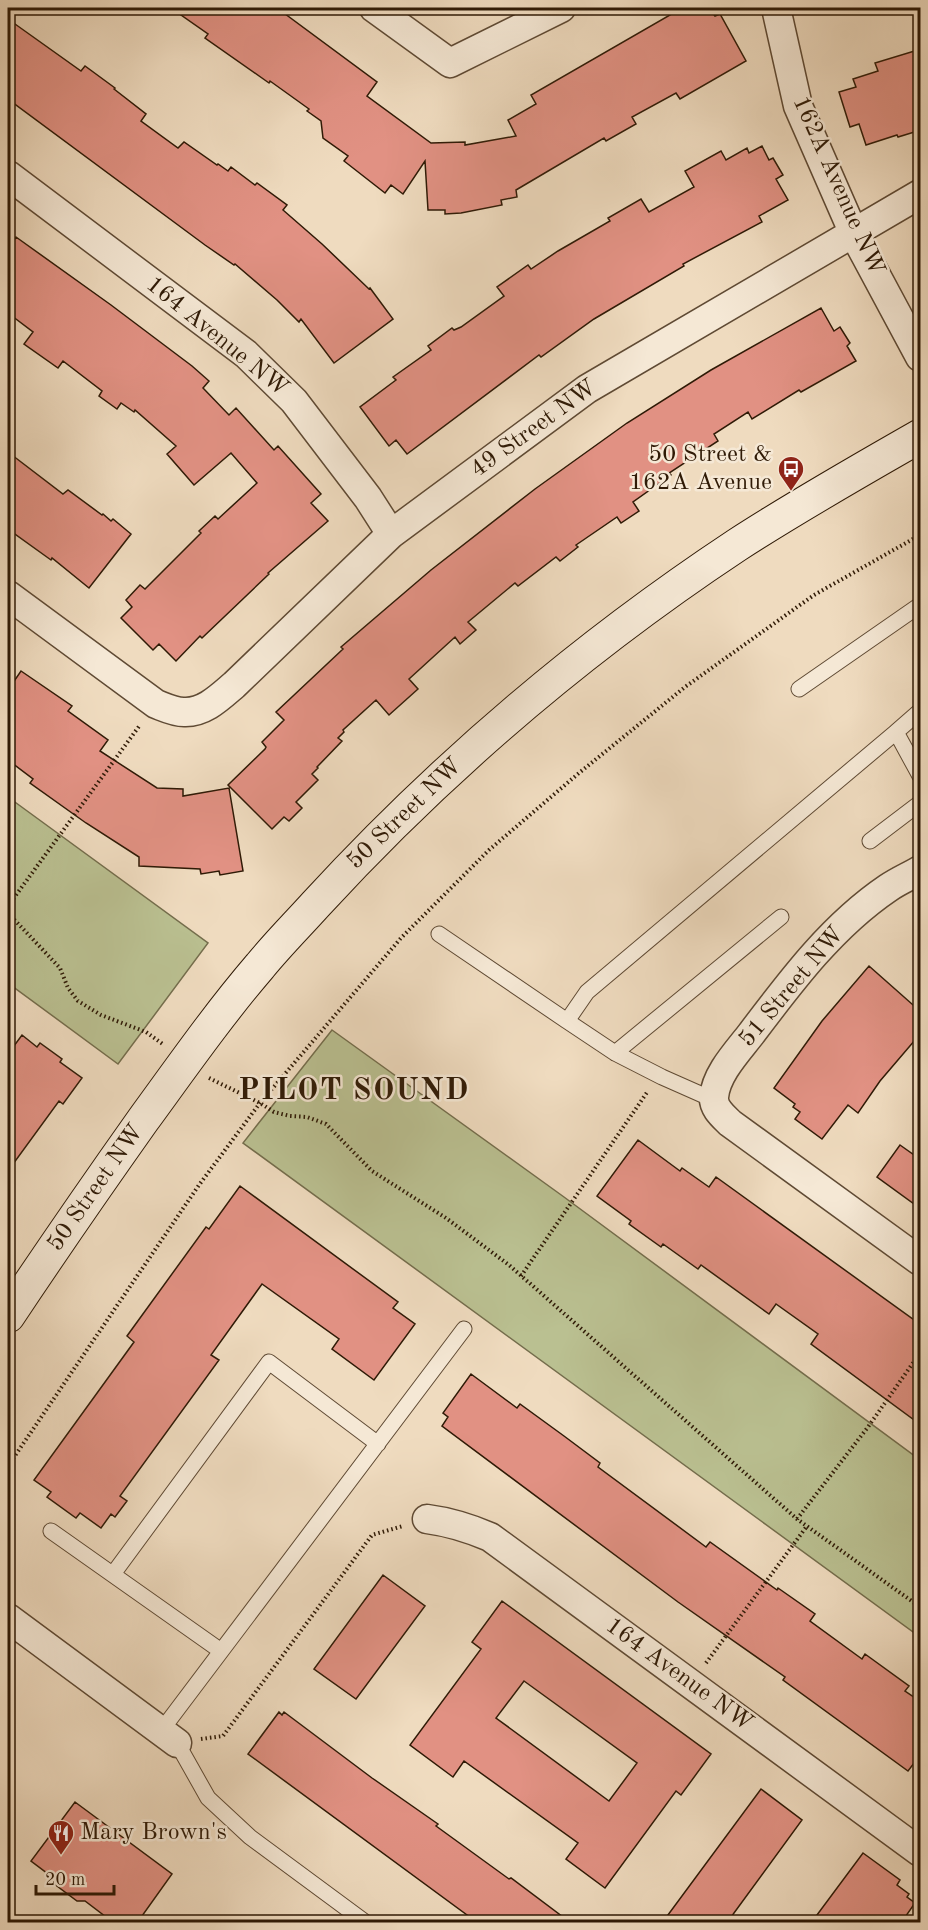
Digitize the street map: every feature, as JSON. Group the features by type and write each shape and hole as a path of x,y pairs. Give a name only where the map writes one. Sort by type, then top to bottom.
{"main road":[{"name":"50 Street NW","path":"8,1316 72,1221 185,1062 253,974 331,888 447,771 503,722 629,621 737,545 921,436"}],"street":[{"path":"374,8 450,63 561,8"},
{"name":"162A Avenue NW","path":"776,8 798,106 854,234 921,357"},
{"name":"164 Avenue NW","path":"8,175 246,354 294,401 368,498 391,534"},
{"name":"49 Street NW","path":"156,704 184,712 215,702 391,534 587,389 921,194"},
{"path":"8,595 156,704"},
{"name":"51 Street NW","path":"714,1100 716,1086 730,1062 813,955 836,931 889,888 921,870"},
{"path":"714,1100 719,1112 730,1123 921,1261"},
{"name":"164 Avenue NW","path":"426,1519 447,1521 490,1537 921,1852"},
{"path":"8,1618 169,1737"}],"lane":[{"path":"799,689 921,605"},
{"path":"567,1021 586,992 921,711"},
{"path":"896,732 921,776"},
{"path":"870,841 921,803"},
{"path":"615,1053 781,917"},
{"path":"439,934 615,1053 659,1076 714,1100"},
{"path":"365,1923 250,1837 208,1798 169,1737 221,1651 465,1329"},
{"path":"113,1575 269,1362 378,1444"},
{"path":"51,1531 221,1651"}],"path":[{"path":"8,1466 199,1185 260,1103 401,938 489,850 685,687 814,595 921,535"},
{"path":"8,906 156,704"},
{"path":"8,913 60,968 68,988 78,1000 101,1015 146,1032 170,1050"},
{"path":"202,1074 274,1112 307,1117 326,1124 372,1171 446,1218 509,1265 797,1519 921,1608"},
{"path":"521,1276 659,1076"},
{"path":"797,1519 868,1427 921,1353"},
{"path":"169,1737 223,1736 372,1535 426,1519"},
{"path":"691,1683 807,1526"}],"green space":[{"path":"8,797 208,943 118,1064 8,983"},
{"path":"332,1030 564,1197 920,1460 920,1637 243,1143"}],"building":[{"path":"171,8 277,8 377,82 367,96 431,143 465,142 465,145 516,136 508,120 536,104 531,95 682,8 709,8 715,16 720,14 746,61 680,99 676,93 632,117 636,124 606,141 604,138 516,190 517,197 501,200 502,205 445,214 445,210 428,210 425,161 403,194 391,185 385,193 344,161 348,156 323,138 321,121 307,111 309,109 205,38 208,34"},
{"path":"8,19 81,71 85,66 115,88 146,114 141,121 178,148 184,142 228,171 231,167 287,205 283,210 370,288 393,319 334,363 301,319 299,322 235,264 205,245 8,99"},
{"path":"921,49 921,130 866,145 859,124 850,127 839,92 856,87 853,79 878,71 875,63"},
{"path":"762,146 769,160 773,158 783,175 776,179 788,200 759,216 762,222 683,264 684,266 594,319 541,357 539,355 407,454 396,440 389,446 360,407 396,380 393,377 431,350 428,346 452,328 454,330 461,327 504,296 497,287 528,265 531,269 610,221 608,218 641,199 649,212 694,187 685,171 721,151 726,160 747,148 749,153"},
{"path":"16,237 192,366 209,381 203,388 229,415 236,408 274,450 278,446 321,494 311,503 328,521 268,573 176,661 159,644 153,650 121,618 132,607 126,600 140,585 145,589 201,533 199,531 215,516 218,519 257,483 231,453 194,485 167,454 176,446 135,410 134,412 121,403 117,409 99,396 102,391 63,361 58,368 24,344 33,332 8,313 8,249"},
{"path":"821,308 834,331 840,327 850,343 847,346 856,361 801,392 799,390 752,419 748,412 714,434 718,441 669,473 671,475 633,502 639,511 621,523 617,517 576,545 578,547 560,561 556,557 518,586 515,583 468,622 476,630 460,644 455,637 409,679 418,689 389,715 376,700 343,730 344,732 338,738 342,741 312,774 318,780 296,802 302,808 289,821 284,817 272,829 228,785 265,749 262,742 284,720 276,712 343,649 341,647 431,570 535,489 627,423 711,370"},
{"path":"8,452 63,494 68,490 111,521 113,519 131,534 89,588 52,558 51,560 8,529 8,504 11,499 8,496"},
{"path":"21,671 72,706 68,711 108,740 100,751 157,788 183,789 183,796 229,788 243,871 220,875 219,871 201,874 200,869 139,866 139,857 30,783 33,779 8,760 8,690"},
{"path":"869,966 921,1012 921,1033 880,1081 858,1113 848,1105 822,1139 795,1119 800,1112 793,1107 795,1104 774,1088 822,1021"},
{"path":"22,1035 37,1047 40,1043 82,1078 63,1104 59,1101 8,1171 8,1054"},
{"path":"638,1140 680,1171 682,1168 709,1187 716,1177 921,1325 921,1425 811,1344 818,1334 776,1304 769,1314 701,1265 698,1269 663,1244 661,1247 629,1224 631,1221 597,1196"},
{"path":"900,1145 921,1160 921,1209 877,1177"},
{"path":"240,1186 398,1302 393,1308 415,1324 374,1380 332,1349 339,1339 262,1284 211,1355 219,1360 120,1496 127,1501 115,1517 111,1514 101,1528 80,1513 76,1518 47,1497 51,1492 34,1480 134,1342 127,1336 206,1227 209,1229"},
{"path":"471,1374 517,1408 520,1404 564,1436 600,1463 598,1467 706,1547 710,1542 815,1614 810,1621 862,1659 865,1654 909,1686 905,1691 921,1702 921,1754 908,1771 783,1680 785,1677 678,1602 442,1426 448,1417 443,1413"},
{"path":"383,1575 425,1606 356,1699 314,1669"},
{"path":"502,1601 711,1754 681,1795 676,1791 605,1888 566,1859 578,1843 464,1761 453,1777 410,1745 481,1649 472,1642","holes":["524,1681 637,1763 609,1801 496,1718"]},
{"path":"279,1712 282,1715 284,1712 438,1824 436,1826 571,1923 478,1923 248,1754"},
{"path":"761,1789 802,1820 727,1923 662,1923"},
{"path":"75,1802 172,1874 137,1923 114,1923 85,1901 77,1901 49,1880 48,1874 31,1861"},
{"path":"863,1853 900,1880 897,1885 909,1894 907,1897 915,1903 901,1923 811,1923"}],"place":[{"name":"50 Street & 162A Avenue","path":"791,492"},
{"name":"Mary Brown's","path":"61,1856"}],"district":[{"name":"PILOT SOUND","path":"354,1091"}]}
